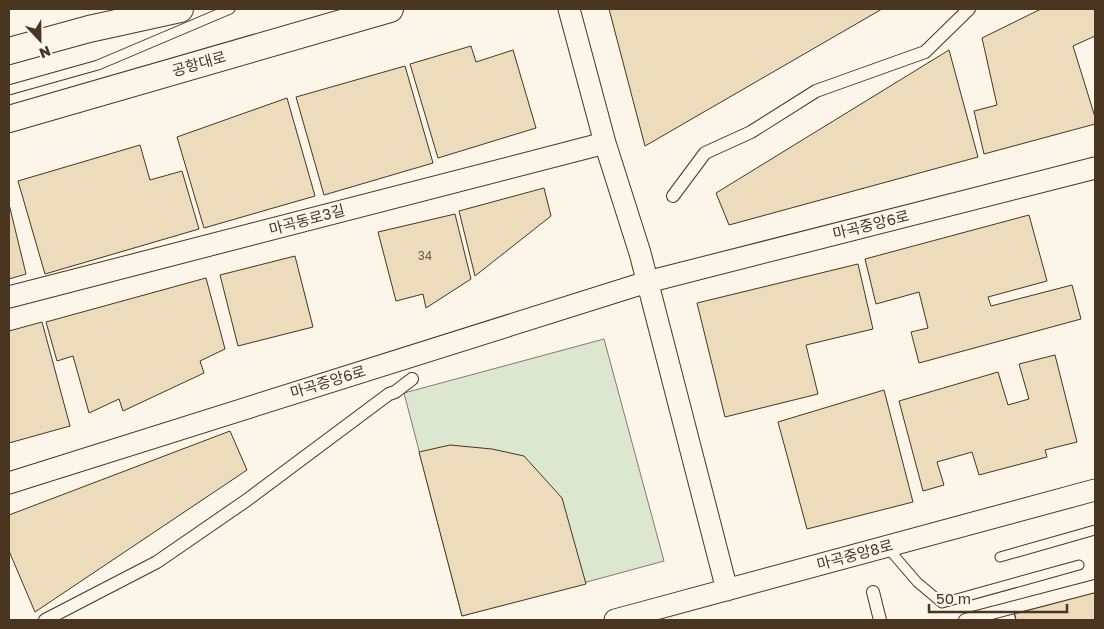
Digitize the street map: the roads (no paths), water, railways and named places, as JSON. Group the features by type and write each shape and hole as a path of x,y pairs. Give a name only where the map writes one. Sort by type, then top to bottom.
{"main road":[{"path":"9,51 89,29 180,9"},
{"name":"공항대로","path":"9,119 390,9"}],"street":[{"path":"569,9 604,143 640,253 727,590"},
{"path":"673,196 705,153 751,132 816,90 925,52 969,9"},
{"name":"마곡동로3길","path":"9,297 604,143"},
{"name":"마곡중앙6로","path":"9,483 647,282 1095,168"},
{"path":"46,620 157,562 247,500 389,394 395,392 412,379"},
{"name":"마곡중앙8로","path":"615,620 1095,490"},
{"path":"964,620 1095,586"},
{"path":"872,592 880,620"}],"lane":[{"path":"9,90 98,65 230,9"},
{"path":"1000,557 1095,530"},
{"path":"887,546 917,582 942,603 1079,565"}]}
